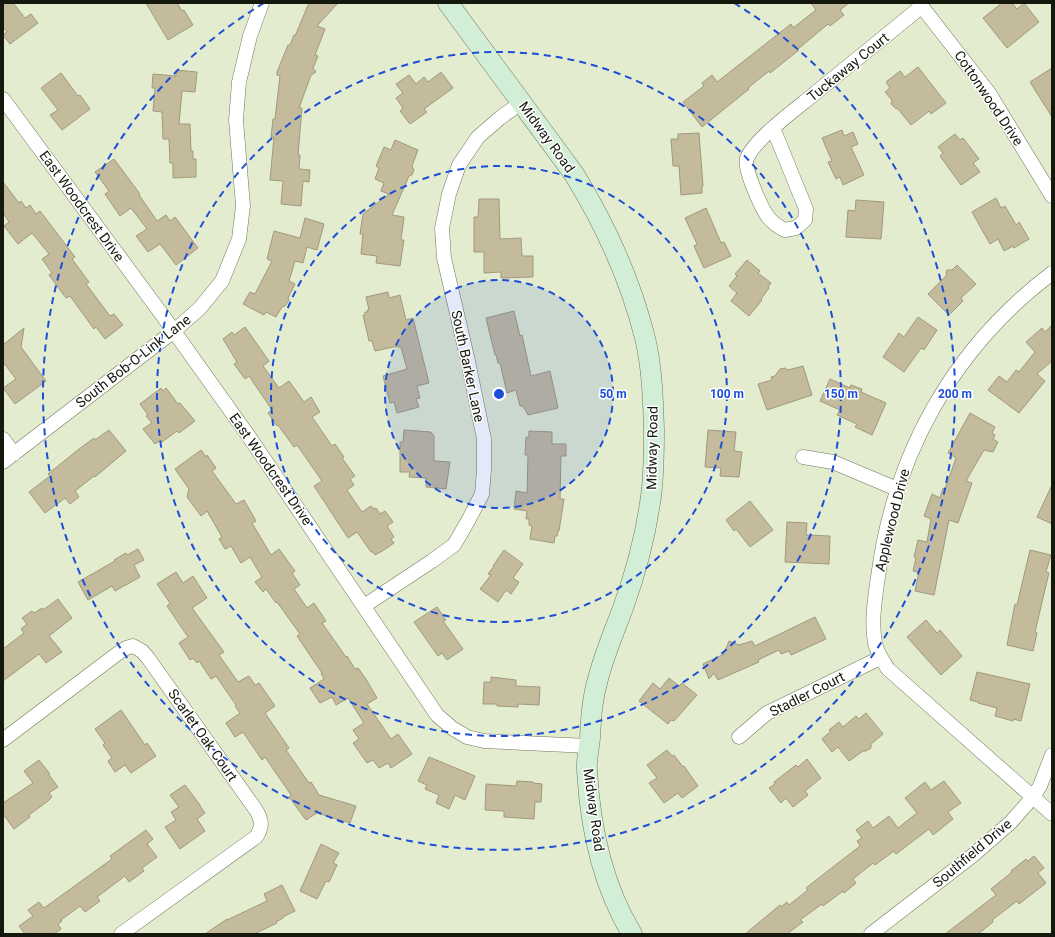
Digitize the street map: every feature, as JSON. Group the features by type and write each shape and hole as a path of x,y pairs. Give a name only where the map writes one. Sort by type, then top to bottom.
{"main road":[{"name":"Midway Road","path":"448,3 574,174 591,202 608,234 632,295 645,339 651,379 654,454 651,495 644,536 635,570 606,651 597,681 591,710 587,768 599,854 614,897 632,934"}],"street":[{"name":"South Bob-O-Link Lane","path":"8,458 174,331 200,308 222,281 239,239 242,206 236,120 238,82 250,36 262,3"},
{"name":"Tuckaway Court","path":"773,128 806,209 805,220 796,228 785,230 776,226 767,216 747,169 746,160 751,151 773,128 921,5"},
{"name":"Cottonwood Drive","path":"921,5 989,93 1052,196"},
{"name":"East Woodcrest Drive","path":"3,99 174,331 250,438 364,606 424,698 437,715 452,728 467,736 484,741 589,746"},
{"name":"South Barker Lane","path":"364,606 454,545 468,522 482,494 484,439 468,361 444,258 442,228 449,194 460,165 478,137 522,102"},
{"name":"Applewood Drive","path":"1052,273 1018,302 968,356 933,407 918,436 906,462 884,538 875,596 873,625 875,644 880,658 888,669 1052,814"},
{"path":"3,439 8,458"},
{"path":"803,458 833,462 897,489"},
{"name":"Scarlet Oak Court","path":"3,740 117,654 126,648 133,646 142,650 256,810 261,819 261,830 256,837 121,934"},
{"name":"Stadler Court","path":"739,737 767,713 880,658"},
{"name":"Southfield Drive","path":"871,934 972,856 1011,822 1033,797 1040,786 1052,755"}],"building":[{"path":"3,3 13,3 25,18 31,14 38,23 10,44 3,35 7,32 3,27"},
{"path":"146,3 177,3 182,11 184,10 193,25 168,40"},
{"path":"309,3 338,3 317,26 325,29 315,55 318,56 313,68 316,72 311,75 299,108 302,108 298,155 300,155 299,169 310,170 309,182 303,181 301,206 281,204 283,181 270,180 274,137 271,137 273,119 275,119 280,76 277,75 277,72 288,45 290,45 294,35 295,36"},
{"path":"811,3 849,3 840,10 844,15 830,26 828,24 798,49 799,50 770,73 769,71 702,127 683,102 704,86 702,83 712,75 717,82 791,24 793,28 816,10"},
{"path":"1002,3 1012,3 1017,9 1024,3 1039,22 1007,48 983,18"},
{"path":"918,67 946,103 931,114 929,111 911,125 898,109 891,104 892,100 885,92 890,88 886,82 900,71 905,77"},
{"path":"1052,68 1052,117 1030,82"},
{"path":"176,70 197,72 195,92 182,91 179,124 190,124 191,151 193,151 193,159 196,159 196,177 173,178 173,163 170,163 169,139 163,139 162,112 153,111 155,88 152,88 153,74 176,76"},
{"path":"441,72 453,88 424,109 427,112 410,124 400,111 403,108 396,98 403,93 396,84 409,75 416,84 424,77 428,82"},
{"path":"61,73 90,109 62,130 50,115 58,110 41,88"},
{"path":"842,130 844,136 853,132 858,144 851,147 864,175 843,185 840,177 836,179 828,162 832,161 822,138"},
{"path":"699,133 703,186 702,193 681,195 679,166 673,166 671,139 678,139 678,134"},
{"path":"955,134 960,140 963,138 979,159 973,163 980,172 961,185 940,156 943,153 938,147"},
{"path":"395,140 418,150 412,166 414,170 412,175 409,176 392,215 404,217 401,240 404,240 400,266 376,263 377,256 361,254 363,234 360,234 363,214 389,194 381,191 384,183 375,179 379,168 376,166 384,147 391,150"},
{"path":"114,159 140,194 139,195 157,221 166,215 170,221 175,217 198,248 176,265 160,244 148,252 136,236 147,229 131,208 120,216 105,194 109,191 95,172"},
{"path":"3,182 19,203 21,201 26,208 30,205 36,214 40,211 75,257 72,259 89,282 86,284 110,316 114,314 123,325 105,339 96,327 94,329 70,296 66,298 49,275 52,273 42,259 49,254 32,233 18,244 4,226 9,222 3,213"},
{"path":"996,198 1001,208 1005,206 1016,225 1019,222 1029,239 1014,248 1013,246 1004,251 998,239 990,244 972,212"},
{"path":"479,199 499,199 500,239 521,238 522,256 533,256 533,277 501,278 501,272 484,273 484,252 474,252 474,217 478,217"},
{"path":"856,200 884,202 881,239 846,237 848,210 855,211"},
{"path":"706,208 721,243 724,242 731,256 704,268 694,246 697,244 685,218"},
{"path":"305,218 324,224 317,250 307,247 303,263 295,261 289,281 295,284 285,306 282,307 276,317 266,312 264,315 243,304 250,292 255,294 272,261 267,259 274,231 300,238"},
{"path":"747,260 760,271 758,273 771,283 761,299 762,300 749,316 731,301 737,293 729,286 737,276 735,274"},
{"path":"957,265 976,284 961,298 963,301 949,315 928,294 946,276 947,270 952,270"},
{"path":"388,292 389,298 400,295 406,320 413,318 429,383 417,386 420,398 416,399 419,407 397,413 394,402 390,403 383,376 407,369 401,347 398,346 375,351 372,341 369,341 363,315 365,315 365,312 368,312 367,310 369,310 366,297"},
{"path":"514,311 520,336 522,335 531,376 550,371 558,408 528,415 523,406 520,406 516,390 507,393 500,363 498,363 495,355 486,318"},
{"path":"918,317 937,330 924,350 921,348 904,372 883,357 899,333 904,337"},
{"path":"1052,325 1052,361 1037,374 1045,381 1019,413 988,390 999,376 1007,382 1016,370 1019,372 1035,352 1026,342 1042,328 1045,332"},
{"path":"245,327 269,361 263,366 279,388 289,381 304,402 311,397 320,412 312,417 332,446 335,444 344,457 342,458 355,476 350,479 354,485 347,490 362,512 371,506 374,509 376,508 380,514 385,511 393,522 387,526 394,537 391,539 394,543 384,550 375,555 371,552 357,532 348,538 314,486 322,481 297,445 294,447 278,425 277,426 268,413 272,410 249,376 245,379 234,364 237,362 223,339 232,332 234,335"},
{"path":"24,328 21,347 46,381 15,404 3,388 16,379 3,362 3,345"},
{"path":"803,366 812,395 767,410 758,384 772,380 771,377 775,376 780,369 785,368 788,370"},
{"path":"830,379 850,388 851,385 862,389 861,392 886,403 872,435 855,427 857,424 837,415 840,410 820,401"},
{"path":"161,388 163,391 166,388 178,404 180,403 195,421 179,433 177,431 162,442 161,440 155,444 143,429 152,423 146,416 148,415 140,404"},
{"path":"970,413 995,427 992,433 995,435 993,439 998,442 993,452 984,450 966,481 972,483 958,523 949,520 934,595 915,591 919,572 913,571 916,558 914,557 918,540 927,542 931,519 924,516 932,494 940,498 943,488 945,489 956,458 948,453"},
{"path":"109,430 126,451 95,477 94,476 75,491 79,497 70,504 65,498 45,513 29,492 50,476 48,474 79,449 94,438 95,440"},
{"path":"404,430 431,432 434,436 434,461 450,462 446,489 426,487 426,478 409,477 410,472 400,472 400,442 403,442"},
{"path":"708,430 736,432 734,451 742,452 739,477 720,476 721,468 705,467"},
{"path":"529,431 552,432 552,444 566,444 566,456 561,456 560,499 564,499 559,531 557,536 555,536 554,543 530,539 532,526 529,525 529,519 526,519 527,511 514,509 516,491 527,493 528,455 525,455 526,437 529,437"},
{"path":"201,450 206,457 207,455 216,468 212,471 236,504 244,500 256,521 252,523 271,555 279,549 295,571 292,573 300,585 294,589 307,608 314,603 326,621 322,623 355,669 358,668 366,679 377,698 367,704 391,739 398,734 412,754 391,768 388,763 379,768 373,760 367,763 353,743 359,739 353,730 364,723 348,698 336,705 332,697 320,703 310,688 324,679 322,673 297,636 300,634 266,589 263,592 255,582 262,577 250,557 241,563 231,546 225,549 219,539 222,537 207,511 201,516 187,497 189,489 175,469"},
{"path":"1052,485 1052,524 1037,517"},
{"path":"750,501 773,530 750,547 736,529 734,531 726,520"},
{"path":"787,522 807,523 806,535 830,536 829,564 785,562"},
{"path":"138,549 144,560 134,565 140,577 115,591 112,586 88,600 78,582 126,553 127,555"},
{"path":"504,550 523,564 513,578 519,582 511,594 506,590 498,602 480,589 491,575 488,574"},
{"path":"1030,550 1051,555 1046,572 1049,573 1035,632 1037,633 1033,651 1007,645 1015,604 1017,605"},
{"path":"176,572 183,583 193,576 207,598 192,608 224,652 219,655 238,682 249,676 255,685 259,683 275,706 265,713 289,748 286,750 309,783 311,782 319,795 356,806 350,823 317,813 306,820 289,797 291,795 265,757 262,760 243,732 235,737 226,723 240,713 235,706 236,705 216,676 211,679 199,661 197,663 193,658 190,660 179,643 188,637 167,606 170,603 157,584"},
{"path":"58,599 72,618 49,636 62,652 46,663 39,654 3,681 3,649 24,633 21,629 27,624 22,618 32,611 34,613 42,608 43,610"},
{"path":"437,607 446,620 443,621 463,649 447,660 442,653 438,656 414,622"},
{"path":"815,617 826,639 791,655 789,651 781,654 779,650 758,660 759,662 718,680 714,673 709,679 703,664 724,654 729,641 739,645 752,641 755,646"},
{"path":"926,620 937,633 940,630 962,656 941,675 907,637"},
{"path":"977,672 1030,684 1021,721 1013,719 1013,721 995,716 997,708 970,700"},
{"path":"491,677 516,680 516,686 540,687 539,705 518,704 518,707 483,704 484,682 491,682"},
{"path":"669,678 679,686 682,683 697,695 674,721 671,720 668,724 639,701 653,683 660,689"},
{"path":"121,710 145,745 147,743 156,756 131,773 125,765 115,772 108,761 112,758 103,745 105,743 95,729"},
{"path":"866,713 883,734 871,744 871,748 863,751 849,761 838,747 832,752 822,739 831,731 829,730 839,722 843,727 856,716 859,719"},
{"path":"667,750 672,756 674,755 683,767 684,766 698,786 682,798 678,793 664,803 649,783 657,778 647,765"},
{"path":"429,757 475,776 465,800 455,795 449,809 436,803 439,795 425,789 427,785 418,781"},
{"path":"807,759 821,778 805,791 808,795 793,807 786,798 781,803 769,788 775,784 774,782 796,765 798,767"},
{"path":"39,760 58,787 49,793 52,797 48,801 29,815 30,817 14,829 3,814 3,803 33,783 24,771"},
{"path":"517,781 542,784 541,802 535,802 534,819 504,817 504,811 485,810 486,784 516,786"},
{"path":"944,781 961,803 948,812 953,819 933,835 929,829 896,854 894,851 875,865 873,863 853,879 856,883 844,893 843,891 823,906 822,904 800,920 803,922 787,934 745,934 780,905 781,907 787,902 789,905 808,890 806,888 860,846 857,841 862,838 856,830 868,821 873,828 889,816 898,828 917,813 905,798 925,782 931,790"},
{"path":"185,785 205,813 197,819 205,831 180,849 165,827 176,820 171,812 179,807 170,795"},
{"path":"146,830 153,839 147,844 157,857 142,868 144,871 129,882 125,876 97,897 100,901 85,912 80,906 61,920 62,921 58,924 61,929 54,934 25,934 19,926 33,916 28,910 39,902 44,908 112,859 110,856"},
{"path":"321,844 339,853 333,863 337,865 329,882 326,881 317,899 300,891"},
{"path":"1034,856 1044,868 1038,873 1046,883 1019,904 1017,901 992,920 993,922 978,934 945,934 996,895 991,889 1026,859 1028,861"},
{"path":"282,885 295,911 283,917 276,922 277,923 254,934 205,934 227,919 267,901 264,894"}]}
